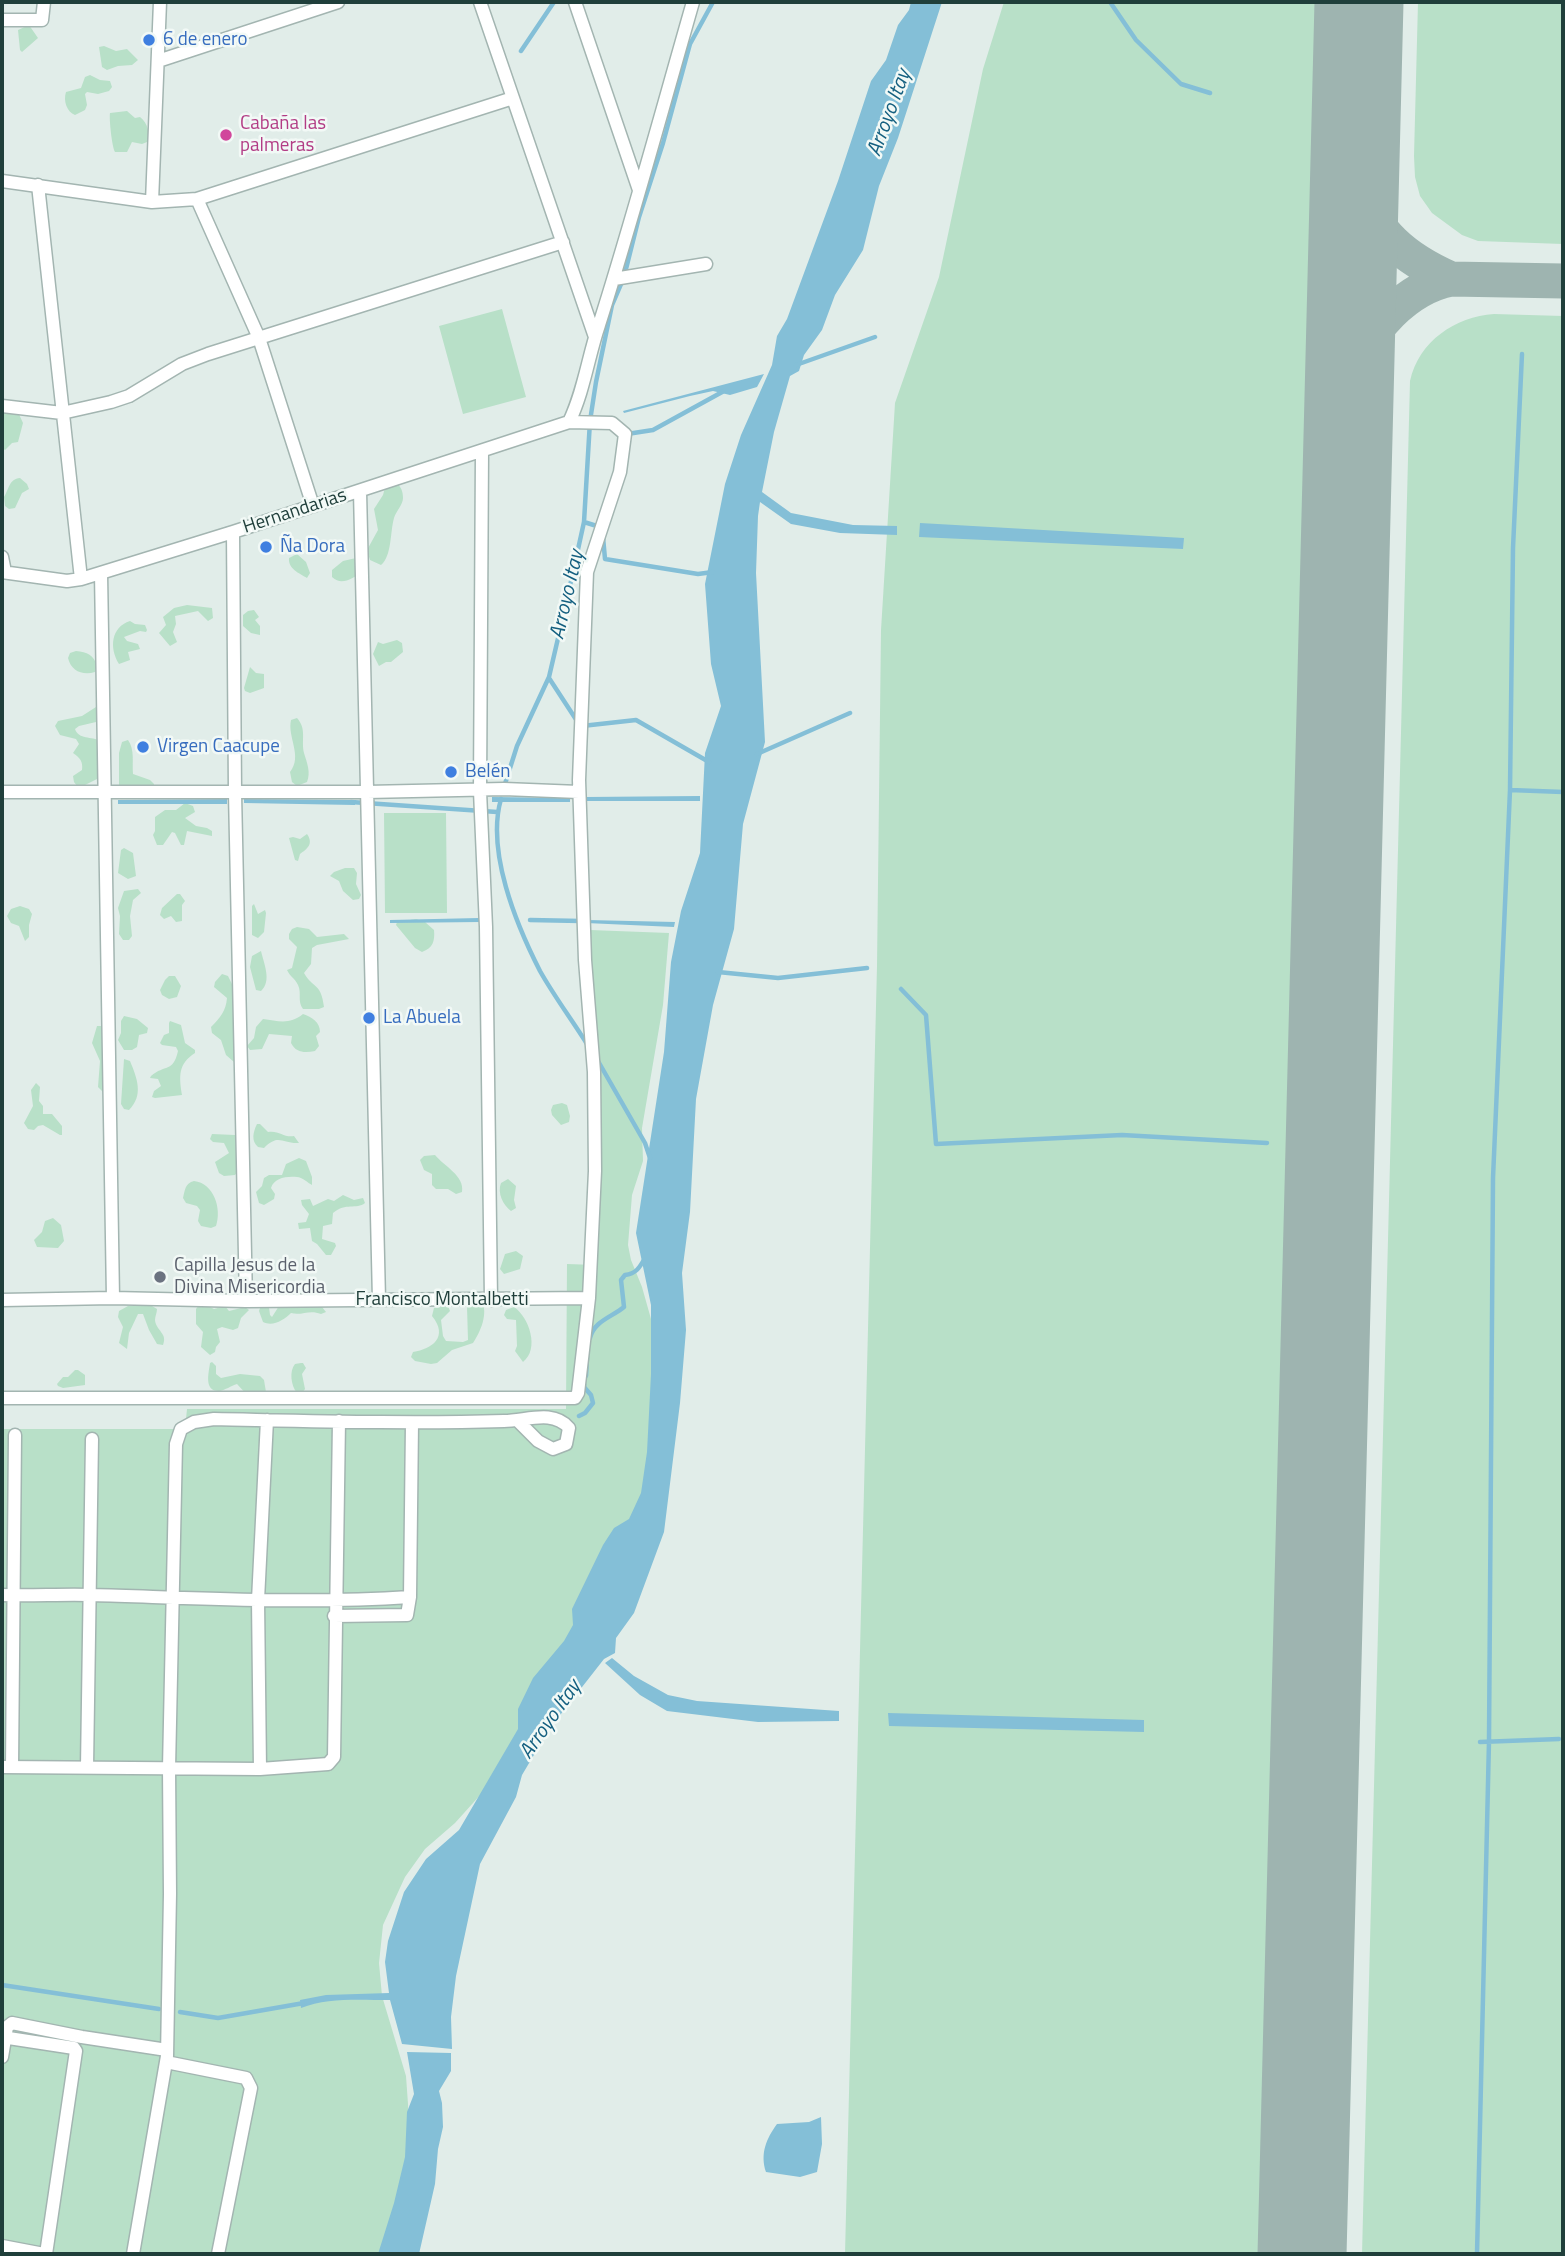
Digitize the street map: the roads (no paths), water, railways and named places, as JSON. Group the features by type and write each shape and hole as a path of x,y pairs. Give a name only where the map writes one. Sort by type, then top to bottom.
{"street":[{"path":"2,20 41,20 44,2"},
{"path":"152,202 160,2"},
{"path":"158,61 338,2"},
{"path":"480,2 595,337"},
{"path":"575,2 639,190"},
{"path":"569,422 584,384 595,337 693,2"},
{"path":"2,181 152,202 197,199 513,98"},
{"path":"38,185 81,579"},
{"path":"197,199 258,338 313,506"},
{"path":"2,406 62,413 129,396 182,364 563,242"},
{"path":"614,279 706,264"},
{"name":"Hernandarias","path":"3,572 66,581 81,579 569,422 612,423 625,434 620,472 587,572 579,792"},
{"path":"482,451 480,791 486,927 491,1300"},
{"path":"360,491 379,1300"},
{"path":"233,532 235,793 246,1301"},
{"path":"2,557 3,572"},
{"path":"101,573 113,1298"},
{"path":"2,792 235,793 504,789 579,792 585,960 594,1072 595,1171 589,1298 578,1393 575,1398 2,1398"},
{"name":"Francisco Montalbetti","path":"2,1300 589,1298"},
{"path":"133,2254 166,2056 176,1444 181,1429 194,1422 214,1419 412,1423 519,1421"},
{"path":"260,1769 258,1600 267,1420"},
{"path":"15,1435 8,1595 7,1767 260,1769 328,1764 334,1757 339,1421"},
{"path":"334,1616 407,1615 410,1597 412,1423"},
{"path":"87,1767 92,1439"},
{"path":"8,1595 258,1600 410,1597"},
{"path":"2,2057 4,2037 7,2027 12,2023 166,2056 246,2078 251,2088 218,2254"},
{"path":"2,2246 45,2254 77,2055 74,2048 4,2037"}],"water":[{"path":"911,2 942,2 898,138 879,186 863,250 835,295 822,330 804,355 799,371 790,376 774,432 762,492 791,513 853,525 897,526 897,535 840,533 791,524 760,502 756,573 765,742 743,824 734,929 713,1005 696,1099 690,1212 682,1273 686,1330 664,1532 634,1613 616,1638 615,1653 604,1659 550,1728 522,1775 516,1797 480,1864 456,1976 451,2017 452,2049 402,2044 390,2000 333,2001 301,2008 300,2000 326,1995 389,1993 385,1962 388,1941 404,1892 426,1859 459,1830 518,1729 518,1709 533,1678 564,1641 573,1625 572,1609 603,1545 614,1528 629,1519 641,1493 647,1452 651,1305 636,1233 664,1052 671,962 681,911 700,853 705,753 721,706 711,664 705,584 725,484 741,435 772,365 777,336 787,319 838,181 871,81 886,60 898,25 909,10"},
{"path":"764,374 757,387 730,395 713,391 624,413 623,411"},
{"path":"920,523 1184,538 1183,549 919,537"},
{"path":"700,796 700,801 586,801 586,797"},
{"path":"492,797 570,798 570,802 492,802"},
{"path":"227,799 227,804 118,804 118,800"},
{"path":"244,799 356,800 355,805 244,803"},
{"path":"479,918 480,922 390,923 390,920"},
{"path":"587,920 675,922 674,927 586,923"},
{"path":"612,1658 634,1676 668,1695 697,1701 839,1711 839,1721 758,1722 667,1711 640,1695 605,1663"},
{"path":"888,1713 1144,1720 1144,1732 889,1726"},
{"path":"407,2052 451,2053 451,2071 439,2091 443,2127 435,2184 419,2254 378,2254 405,2157 407,2112 414,2094"},
{"path":"821,2117 822,2144 817,2172 800,2177 766,2172 765,2147 777,2124 809,2122"}],"waterway":[{"path":"521,51 554,2"},
{"name":"Arroyo Itay","path":"504,787 517,746 549,677 566,604 584,522 590,421 612,305 624,277 690,44 713,2"},
{"path":"1110,2 1136,40 1181,84 1210,93"},
{"path":"796,365 875,337"},
{"path":"1477,2254 1489,1741 1493,1178 1510,790 1513,548 1522,354"},
{"path":"627,434 653,430 724,391"},
{"path":"584,522 600,527"},
{"path":"603,537 605,559 698,574 713,572"},
{"path":"549,678 577,721"},
{"path":"757,754 850,713"},
{"path":"582,726 636,720 709,762"},
{"path":"1510,790 1563,792"},
{"name":"Arroyo Itay","path":"501,799 497,841 500,864 513,910 540,971 587,1044"},
{"path":"351,802 497,812"},
{"path":"530,920 581,921"},
{"path":"718,972 778,978 867,968"},
{"path":"901,989 926,1015 936,1144 1122,1135 1267,1143"},
{"name":"Arroyo Itay","path":"598,1061 645,1143 650,1158"},
{"path":"590,1338 599,1323 624,1307 621,1280 625,1275 637,1270 645,1258"},
{"path":"586,1376 587,1357"},
{"path":"579,1416 593,1403 584,1384"},
{"path":"1480,1742 1559,1739"},
{"path":"2,1985 159,2009"},
{"path":"180,2012 218,2018 304,2003"}],"place":[{"name":"6 de enero","path":"149,40"},
{"name":"Cabaña las palmeras","path":"226,135"},
{"name":"Ña Dora","path":"266,547"},
{"name":"Virgen Caacupe","path":"143,747"},
{"name":"Belén","path":"451,772"},
{"name":"La Abuela","path":"369,1018"},
{"name":"Capilla Jesus de la Divina Misericordia","path":"160,1277"}]}
